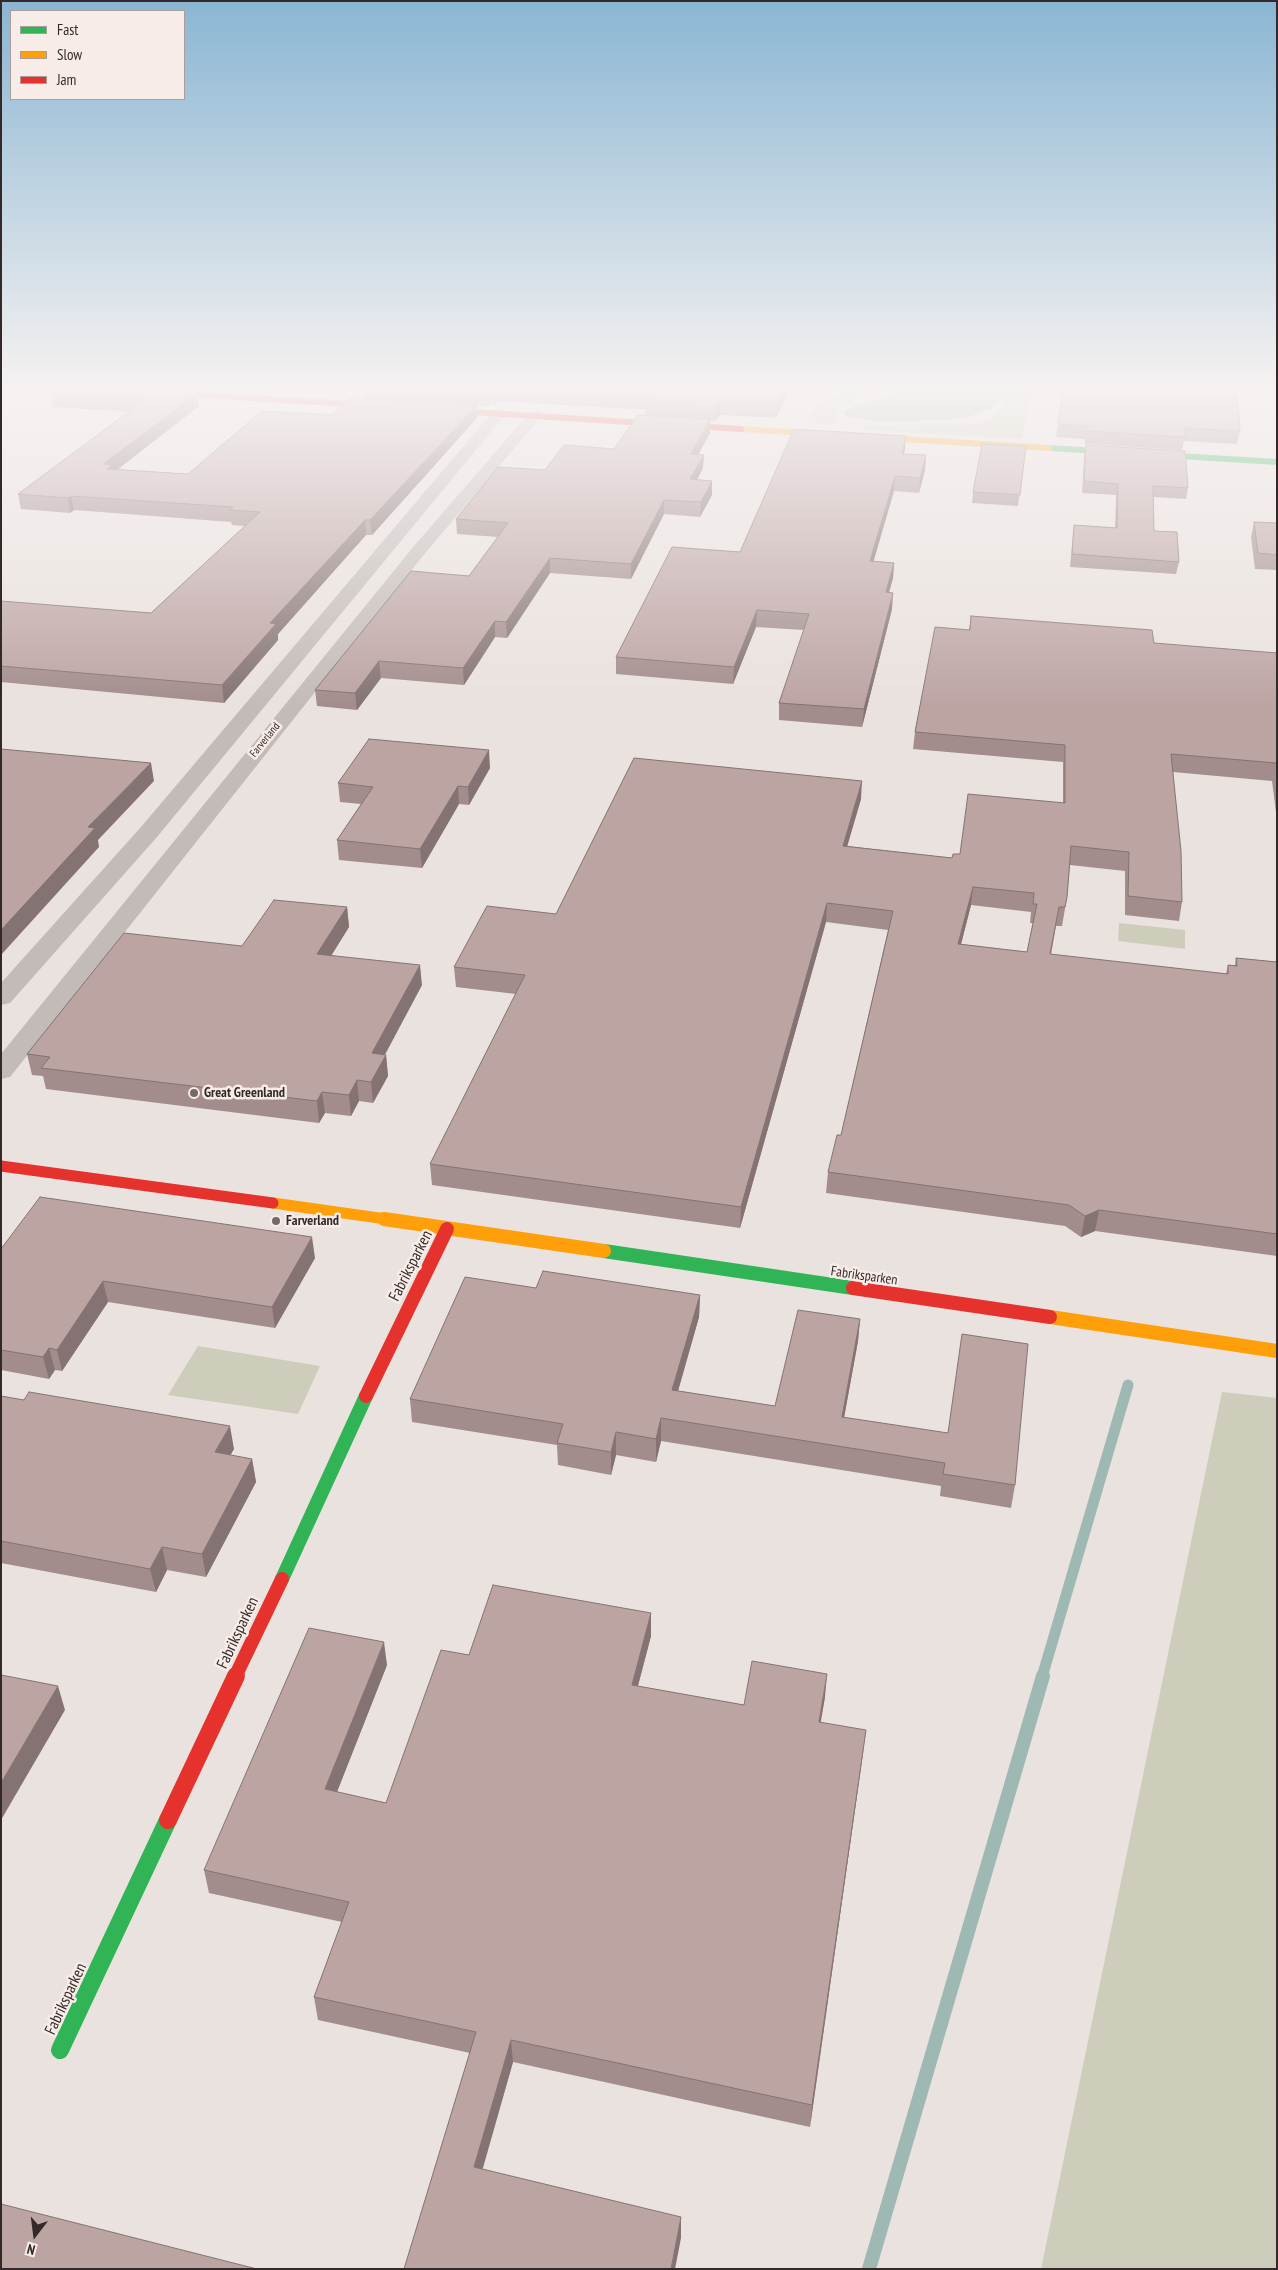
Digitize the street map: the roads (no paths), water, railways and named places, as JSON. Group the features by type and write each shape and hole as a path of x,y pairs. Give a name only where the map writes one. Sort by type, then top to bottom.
{"street":[{"path":"1,998 227,738 432,494"},
{"name":"Farverland","path":"1,1071 289,710 420,549 468,494"},
{"path":"388,547 420,549"},
{"path":"312,636 346,640"},
{"path":"253,707 289,710"},
{"path":"227,738 264,741"},
{"path":"78,911 125,916"},
{"name":"Fabriksparken","path":"1,1166 334,1212 1277,1351"},
{"name":"Fabriksparken","path":"60,2050 345,1445 382,1358 447,1229"}],"waterway":[{"path":"1042,1677 1128,1385"},
{"path":"869,2269 1043,1676"}],"place":[{"name":"Great Greenland","path":"194,1093"},
{"name":"Farverland","path":"276,1221"}]}
